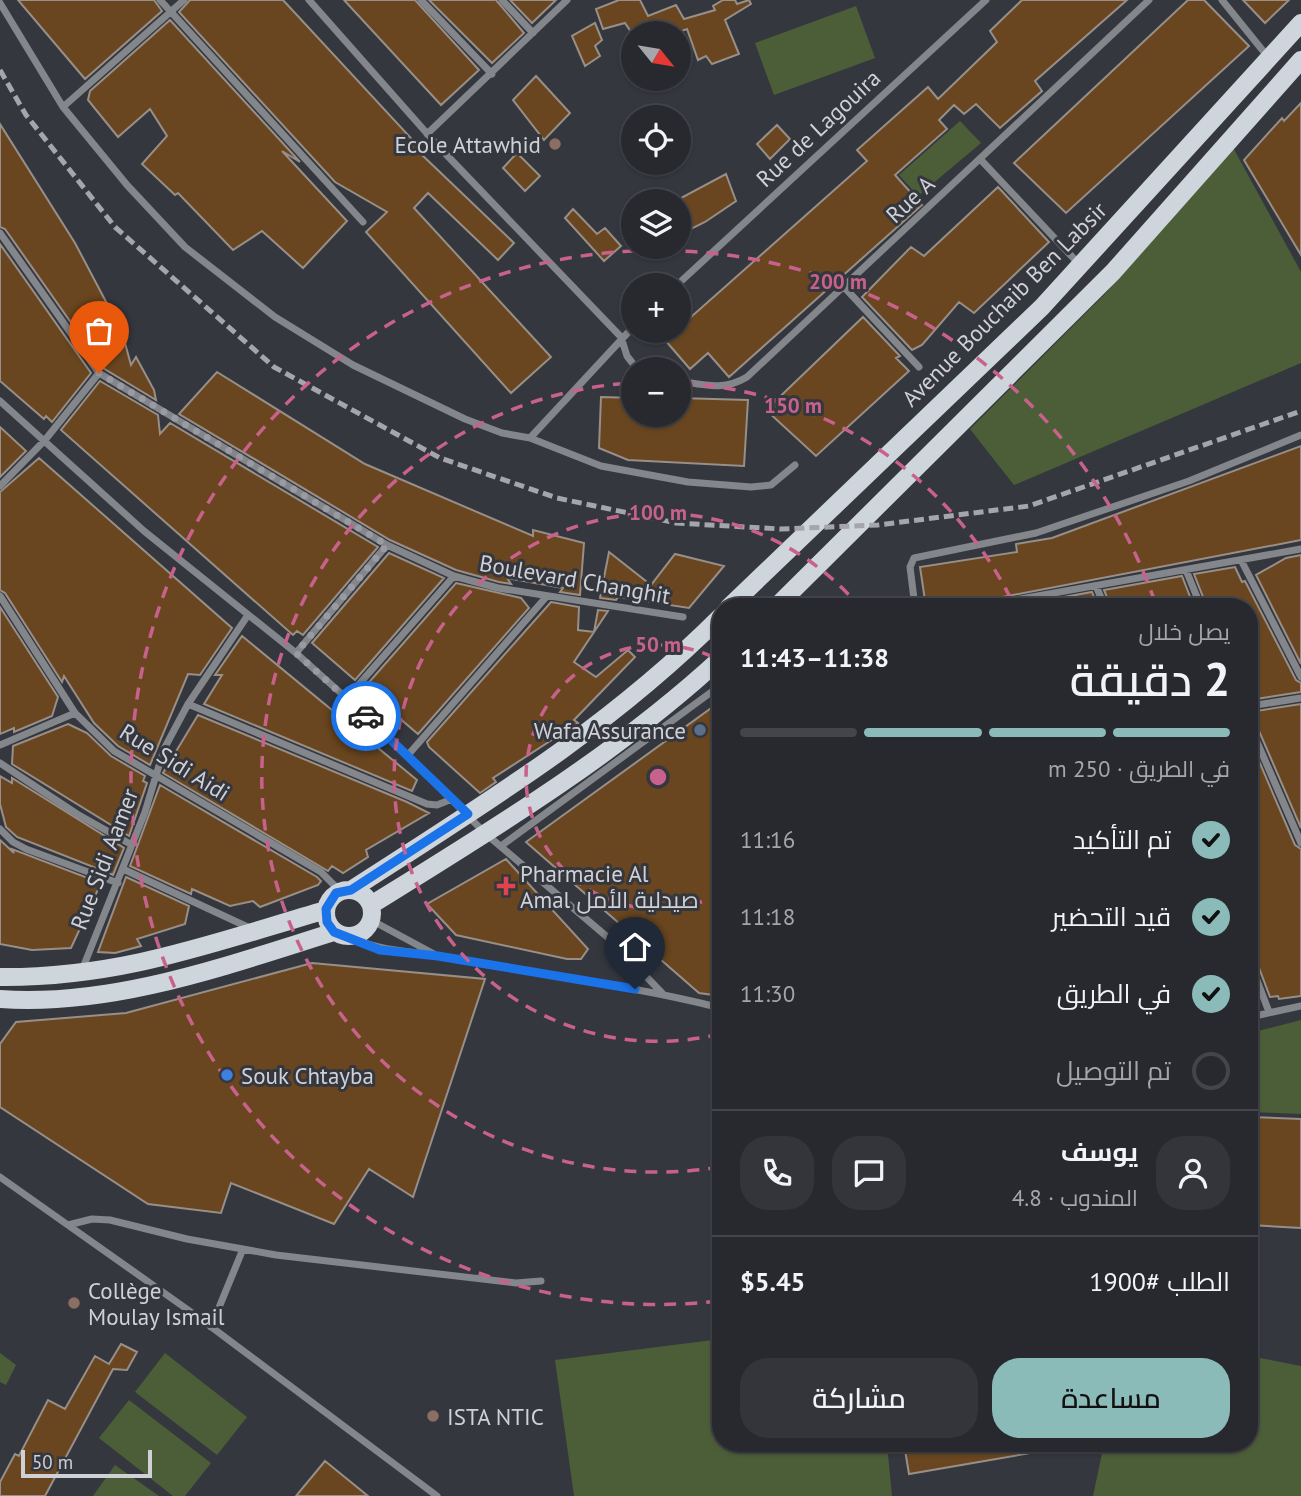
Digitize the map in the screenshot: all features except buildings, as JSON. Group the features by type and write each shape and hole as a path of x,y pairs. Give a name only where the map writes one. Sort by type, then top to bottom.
{"main road":[{"name":"Avenue Bouchaib Ben Labsir","path":"738,598 954,393 1081,267 1301,23"},
{"path":"785,598 1113,272 1301,60"},
{"path":"342,934 327,922 326,909 329,900 511,788 591,732 712,625"},
{"path":"0,999 41,1001 78,998 214,969 342,934 363,931 371,913 677,699 712,666"},
{"path":"345,890 363,894 371,913"},
{"path":"0,977 80,974 145,963 326,909"}],"street":[{"path":"160,0 363,222"},
{"path":"63,107 184,0"},
{"path":"309,0 427,134 621,337 530,438"},
{"path":"421,0 492,74"},
{"path":"502,0 533,33"},
{"path":"427,134 567,0"},
{"name":"Rue de Lagouira","path":"690,273 985,0"},
{"name":"Rue A","path":"691,383 721,388 733,386 747,377 1149,0"},
{"path":"1222,0 1268,57"},
{"path":"0,4 63,107 127,185 186,247 275,317 352,365 429,403 502,433 530,438 601,466 688,482 771,485 795,465"},
{"path":"981,160 1081,267"},
{"name":"Boulevard Changhit","path":"0,233 99,373 387,545 454,576 498,588 683,617"},
{"path":"844,287 919,367"},
{"path":"0,486 45,440 99,373"},
{"path":"0,401 144,531 296,653 408,755 486,834 612,942 662,993"},
{"path":"914,598 910,567 915,558 1036,533 1189,481 1301,435"},
{"path":"296,653 387,545"},
{"path":"1046,598 1096,586 1301,549"},
{"path":"1241,560 1301,677"},
{"path":"1186,569 1197,598"},
{"path":"346,699 454,576"},
{"path":"1096,586 1101,598"},
{"name":"Rue Sidi Aidi","path":"0,596 75,713 114,751 321,872 345,890"},
{"path":"408,755 547,596"},
{"name":"Rue Sidi Aamer","path":"80,974 118,883 164,749 188,704 248,615"},
{"path":"501,846 712,692"},
{"path":"1258,705 1301,698"},
{"path":"188,704 427,804 437,805 452,799"},
{"path":"0,745 75,713"},
{"path":"1258,744 1301,843"},
{"path":"0,763 77,814 132,845"},
{"path":"0,829 26,849 118,883"},
{"path":"123,869 256,931"},
{"path":"371,913 438,956"},
{"path":"342,934 380,950 438,956 662,993 712,1006"},
{"path":"1258,983 1269,1012"},
{"path":"1258,1015 1301,1006"},
{"path":"0,1177 211,1327 436,1496"},
{"path":"68,1225 92,1219 110,1220 243,1249 516,1283 541,1281"},
{"path":"211,1327 243,1249"}],"green space":[{"path":"856,6 875,58 774,95 755,43"},
{"path":"960,121 981,143 918,196 899,175"},
{"path":"1230,142 1301,272 1301,363 1014,485 970,429 1106,293"},
{"path":"1301,1020 1301,1114 1258,1112 1258,1031"},
{"path":"712,1340 712,1452 888,1452 892,1496 574,1496 555,1360"},
{"path":"0,1353 16,1365 6,1385 0,1382"},
{"path":"165,1353 247,1417 217,1455 135,1392"},
{"path":"1258,1358 1301,1366 1301,1496 1093,1496 1102,1452 1258,1452"},
{"path":"129,1400 211,1463 185,1496 173,1496 99,1438"},
{"path":"115,1465 159,1496 93,1496"}],"railway":[{"path":"0,70 26,115 115,227 274,367 440,458 557,498 676,523 781,529 878,525 1029,506 1301,411"}],"way so far":[{"path":"99,373 145,404 387,545 296,653 366,716"}],"place":[{"name":"Ecole Attawhid","path":"555,144"},
{"name":"Wafa Assurance","path":"700,730"},
{"name":"Pharmacie Al Amal صيدلية الأمل","path":"506,886"},
{"name":"Souk Chtayba","path":"227,1075"},
{"name":"Collège Moulay Ismail","path":"74,1303"},
{"name":"ISTA NTIC","path":"433,1416"}],"route":[{"path":"366,716 468,814 351,890 336,893 329,900 326,909 330,927 338,934 350,936 380,950 438,956 635,989"}]}
